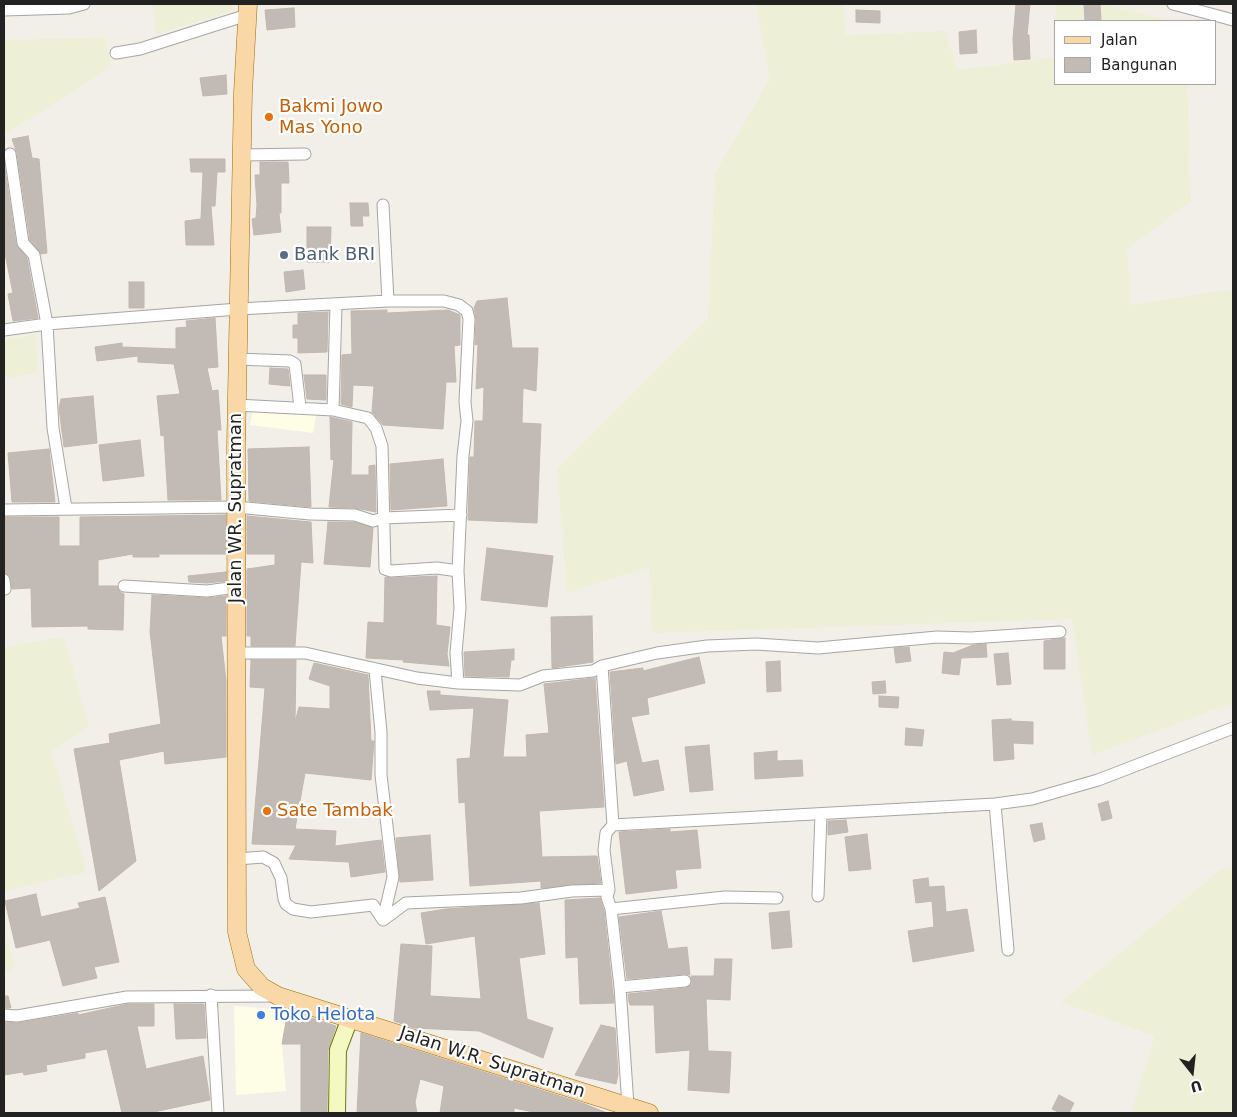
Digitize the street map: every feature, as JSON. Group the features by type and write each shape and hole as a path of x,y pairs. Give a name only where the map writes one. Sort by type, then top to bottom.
{"main road":[{"name":"Jalan WR. Supratman","path":"248,9 242,155 236,405 237,932 244,962 253,979 278,996"},
{"name":"Jalan W.R. Supratman","path":"278,996 649,1113"}],"street":[{"path":"4,10 70,8 80,7 84,4"},
{"path":"1173,4 1233,20"},
{"path":"116,52 148,46 248,9"},
{"path":"10,154 24,243 34,255 47,324 53,428 66,508"},
{"path":"242,155 305,154"},
{"path":"383,205 388,301"},
{"path":"4,330 47,324 238,309 388,301 444,301 459,305 467,311 469,319 465,402 467,420 463,456 458,571 460,608 456,653 458,684"},
{"path":"333,410 336,305"},
{"path":"237,359 290,361 295,364 300,407"},
{"path":"236,405 333,410 368,418 380,437 382,446 385,568 391,571 438,568 458,571"},
{"path":"4,510 236,507 310,514 354,515 373,521 383,518 461,514"},
{"path":"124,586 207,591 237,587"},
{"path":"237,652 305,653 376,670 458,684 520,685 544,676 594,671 602,666 657,653 707,646 756,644 818,648 937,637 971,638 1060,632"},
{"path":"602,666 613,826"},
{"path":"376,670 381,732 381,775 393,877 383,920"},
{"path":"628,1106 620,987 611,909 606,897 609,890 604,850 606,833 613,826 995,804 1032,799 1098,780 1233,728"},
{"path":"995,804 1008,950"},
{"path":"818,896 821,814"},
{"path":"237,859 263,857 274,863 281,878 284,899 293,909 311,912 373,905 383,920"},
{"path":"383,920 406,904 521,898 572,891 609,890"},
{"path":"611,909 725,897 777,898"},
{"path":"620,987 685,981"},
{"path":"210,995 218,1113"},
{"path":"4,1015 17,1016 127,997 278,996"},
{"path":"337,1113 338,1050 350,1018"}],"shaded area":[{"path":"153,4 233,4 234,10 156,34"},
{"path":"756,4 844,4 845,35 946,31 957,70 1054,57 1054,85 1187,85 1191,201 1127,249 1131,305 1233,289 1233,703 1092,755 1072,619 652,633 649,567 567,593 557,469 708,319 715,173 770,79"},
{"path":"1056,4 1102,4 1167,20 1056,20"},
{"path":"106,38 111,67 4,135 4,40"},
{"path":"36,334 37,373 4,378 4,340"},
{"path":"253,407 316,415 313,433 250,425"},
{"path":"64,637 89,727 51,751 87,872 4,891 4,647"},
{"path":"1233,867 1233,1113 1131,1113 1155,1036 1061,1002 1220,870"},
{"path":"4,931 15,966 4,975"},
{"path":"234,1006 288,1010 282,1044 286,1091 236,1095"}],"building":[{"path":"1016,4 1030,4 1027,35 1029,35 1030,59 1014,60 1013,39"},
{"path":"1084,4 1100,4 1101,20 1085,20"},
{"path":"294,8 295,27 267,30 265,10"},
{"path":"856,10 880,11 880,23 856,22"},
{"path":"976,30 977,53 960,54 959,32"},
{"path":"226,75 227,94 203,96 200,78"},
{"path":"28,136 32,158 39,159 47,253 41,254 30,240 17,153 12,139"},
{"path":"190,159 225,159 225,172 217,172 215,206 211,206 214,245 186,245 185,221 201,219 203,172 191,172"},
{"path":"260,162 288,162 289,183 281,183 281,213 279,213 281,232 254,235 252,219 256,218 257,205 255,175 260,175"},
{"path":"4,163 16,244 27,258 38,318 13,321 8,294 13,293 4,249"},
{"path":"350,203 368,203 369,216 362,216 363,226 351,226"},
{"path":"307,227 331,227 330,262 307,262"},
{"path":"303,270 305,289 286,292 284,272"},
{"path":"129,282 144,282 144,308 129,308"},
{"path":"507,298 512,348 538,348 536,391 523,388 522,423 541,424 537,523 468,520 470,457 474,457 475,421 483,421 484,387 476,389 478,344 475,345 476,319 474,308 477,301"},
{"path":"387,310 387,313 448,310 460,315 460,345 454,346 456,382 446,382 443,429 383,425 372,412 374,386 353,385 352,407 341,404 342,355 352,354 351,311"},
{"path":"328,312 327,352 298,353 298,338 293,338 293,325 298,325 298,313"},
{"path":"215,318 218,367 207,368 212,391 218,390 221,430 217,430 221,500 168,500 164,435 161,436 157,396 180,394 174,364 138,362 138,356 97,361 95,347 122,343 122,347 176,349 176,328 187,327 186,321"},
{"path":"270,368 288,369 290,386 269,384"},
{"path":"304,375 326,375 326,400 307,399"},
{"path":"93,396 97,443 64,447 59,408 61,399"},
{"path":"330,417 352,422 351,475 369,475 369,466 375,465 376,512 355,508 329,507 334,459 331,460"},
{"path":"140,440 144,476 103,481 99,445"},
{"path":"309,447 311,507 249,501 248,449"},
{"path":"49,449 55,502 12,502 8,453"},
{"path":"443,459 447,506 391,510 390,464"},
{"path":"226,515 226,554 159,554 159,557 133,557 133,554 98,560 98,586 117,586 120,592 124,594 123,630 88,629 88,626 32,627 31,588 12,589 10,576 4,573 4,517 59,517 59,546 80,546 80,517"},
{"path":"247,516 311,522 313,563 301,562 295,646 251,646 251,636 247,636 247,569 275,565 275,554 247,554"},
{"path":"328,522 354,522 373,528 370,567 324,564"},
{"path":"487,548 553,556 547,607 481,600"},
{"path":"226,572 226,581 189,582 188,576"},
{"path":"437,576 436,625 450,627 447,654 449,666 403,662 404,660 366,658 368,622 384,623 385,577"},
{"path":"152,595 207,598 226,596 226,636 221,636 226,681 226,757 165,764 164,751 119,760 136,861 99,891 74,749 110,743 109,734 161,724 150,632"},
{"path":"592,616 593,662 552,668 551,617"},
{"path":"1065,638 1065,669 1044,669 1044,641"},
{"path":"986,644 987,657 961,658 959,675 942,673 944,652 953,653 973,645"},
{"path":"909,647 911,661 896,663 894,648"},
{"path":"514,649 514,660 511,660 509,677 465,676 464,652"},
{"path":"1008,653 1011,684 997,685 994,654"},
{"path":"699,657 705,683 647,698 649,714 631,717 642,763 658,760 664,790 634,796 627,761 616,764 610,672 643,668 643,671"},
{"path":"251,660 296,660 295,722 299,707 330,709 330,686 309,679 314,663 368,675 371,741 374,741 371,780 305,773 295,829 336,831 335,846 381,840 385,872 351,877 349,862 289,859 296,845 252,844 265,688 250,687"},
{"path":"780,661 781,691 767,692 766,662"},
{"path":"595,678 604,807 539,811 542,857 597,856 601,883 541,888 541,881 470,886 465,802 459,803 457,759 470,758 474,708 430,710 427,691 440,691 440,695 508,700 503,757 527,757 526,735 549,733 544,684"},
{"path":"885,681 886,693 873,694 872,682"},
{"path":"879,696 899,697 898,708 879,707"},
{"path":"1011,719 1011,721 1033,722 1033,744 1013,743 1014,759 994,761 992,720"},
{"path":"906,728 924,730 922,746 905,745"},
{"path":"709,745 713,790 690,792 685,747"},
{"path":"777,751 777,761 802,760 803,776 755,779 754,753"},
{"path":"1108,801 1112,818 1102,821 1098,804"},
{"path":"846,820 848,832 828,835 828,821"},
{"path":"1042,823 1045,839 1034,842 1030,825"},
{"path":"670,829 670,832 697,830 701,868 675,870 677,888 626,894 619,832"},
{"path":"867,834 871,869 849,871 845,837"},
{"path":"430,835 433,880 400,882 396,838"},
{"path":"928,878 929,887 944,886 946,912 967,909 974,951 913,962 908,931 934,927 932,901 916,903 913,880"},
{"path":"36,894 41,917 80,908 78,903 105,897 119,962 94,967 97,978 63,986 50,940 16,948 5,901"},
{"path":"600,898 604,911 614,1003 580,1004 578,957 566,958 565,900"},
{"path":"539,903 545,954 519,958 527,1019 553,1028 543,1058 479,1031 414,1028 394,1021 401,944 432,946 430,996 481,999 475,936 426,944 421,913 446,909"},
{"path":"661,911 668,949 687,947 690,975 627,979 619,917"},
{"path":"789,911 792,947 772,949 769,913"},
{"path":"715,959 732,959 730,1000 706,999 708,1051 731,1052 729,1093 688,1090 690,1050 656,1053 654,1005 630,1005 628,994 686,988 692,984 691,976 714,976"},
{"path":"4,996 8,996 11,1008 4,1008"},
{"path":"128,1004 154,1004 154,1026 137,1026 146,1069 203,1056 210,1100 149,1113 122,1113 107,1049 85,1053 85,1058 46,1065 47,1071 24,1075 23,1072 4,1075 4,1022 18,1023 78,1013 78,1015"},
{"path":"174,1004 204,1004 206,1038 176,1039"},
{"path":"288,1010 336,1026 328,1050 327,1113 301,1113 301,1044 282,1044"},
{"path":"601,1025 615,1028 618,1074 616,1084 575,1075"},
{"path":"361,1033 585,1104 607,1113 538,1113 514,1108 514,1113 440,1113 444,1086 420,1079 415,1102 417,1113 357,1113"},
{"path":"1059,1095 1074,1103 1069,1113 1060,1113 1052,1109"}],"place":[{"name":"Bakmi Jowo Mas Yono","path":"269,117"},
{"name":"Bank BRI","path":"284,255"},
{"name":"Sate Tambak","path":"267,811"},
{"name":"Toko Helota","path":"261,1015"}]}
